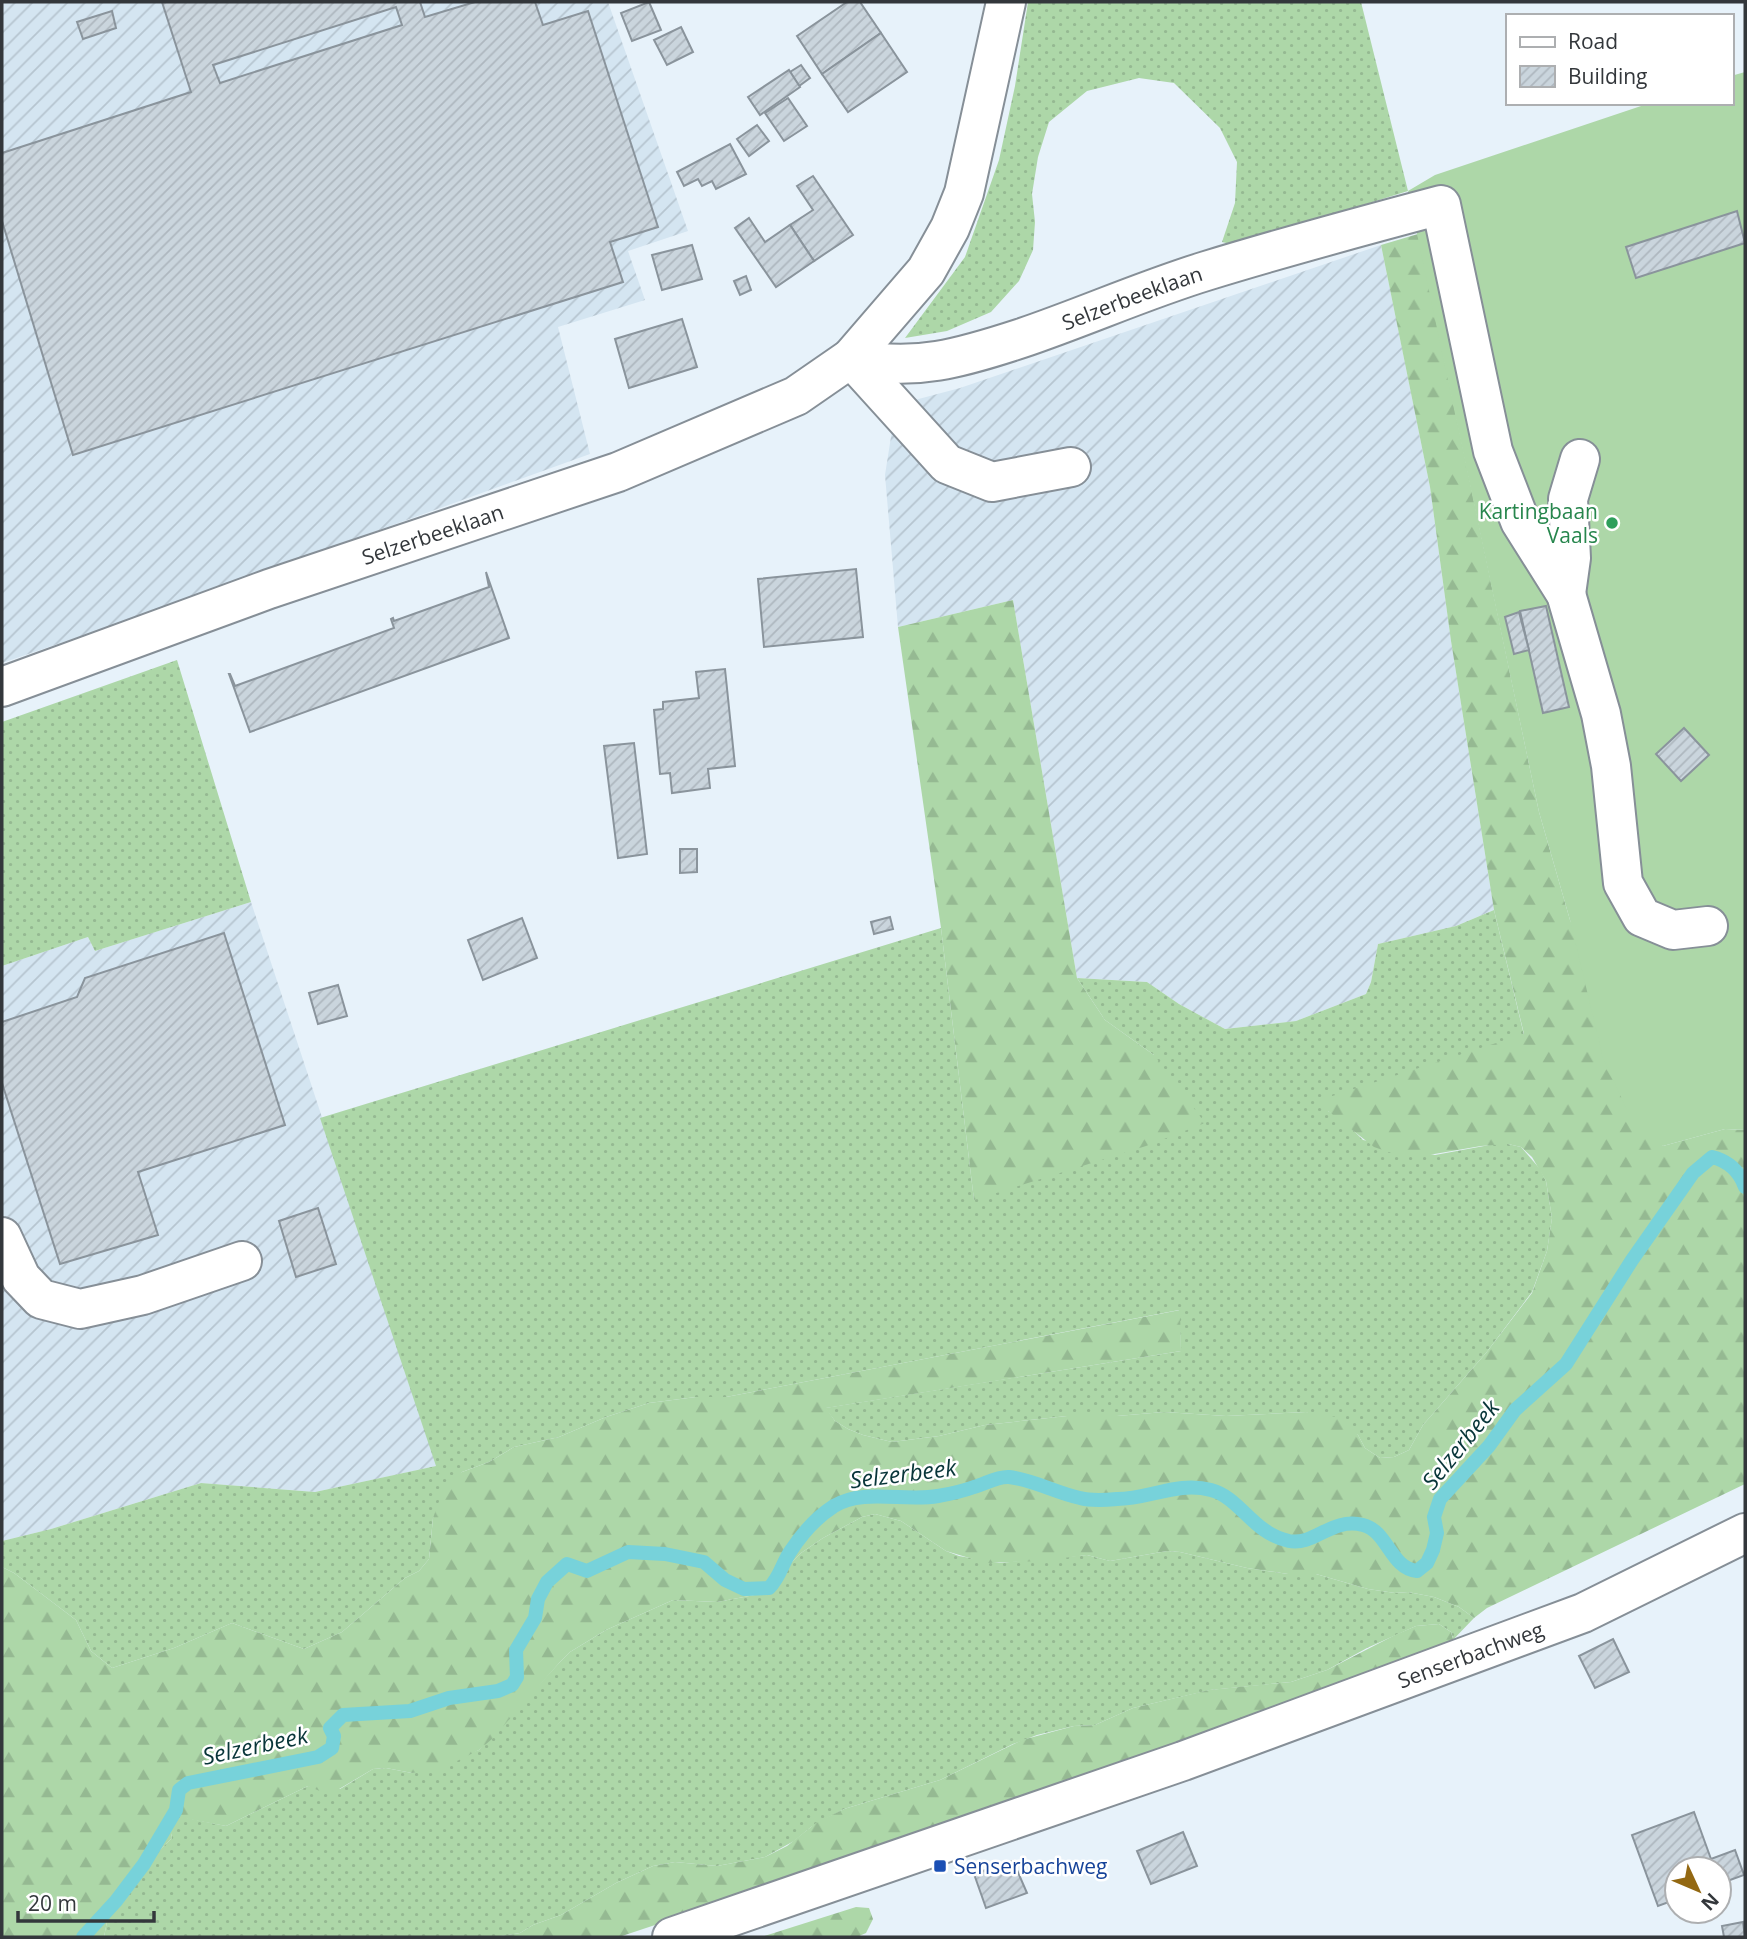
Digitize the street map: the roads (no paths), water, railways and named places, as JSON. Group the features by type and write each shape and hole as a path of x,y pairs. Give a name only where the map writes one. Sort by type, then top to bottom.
{"street":[{"name":"Selzerbeeklaan","path":"2,687 269,589 618,472 796,396 851,358 926,271 950,228 964,193 1006,2"},
{"name":"Selzerbeeklaan","path":"851,358 877,365 921,364 967,356 1204,272 1441,205 1493,450 1520,521 1566,594"},
{"path":"851,358 947,464 992,482 1071,467"},
{"path":"1580,459 1568,499 1571,558 1566,594 1601,714 1611,766 1623,883 1642,917 1673,930 1708,926"},
{"path":"2,1237 20,1278 41,1300 80,1309 143,1295 242,1261"},
{"name":"Senserbachweg","path":"672,1937 1170,1765 1570,1617 1745,1533"}],"waterway":[{"name":"Selzerbeek","path":"83,1937 116,1901 144,1864 176,1810 179,1790 188,1783 318,1757 332,1748 334,1736 330,1728 343,1715 410,1711 449,1698 498,1691 512,1685 517,1677 516,1650 535,1618 538,1599 547,1582 567,1564 587,1571 628,1552 665,1554 704,1562 725,1580 744,1589 769,1588 804,1533 834,1506 858,1498 938,1496 1009,1477 1071,1496 1094,1500 1129,1498 1175,1489 1211,1490 1231,1500 1265,1531 1289,1541 1307,1539 1342,1525 1363,1525 1378,1534 1401,1563 1417,1571 1427,1563 1433,1550 1437,1533 1434,1517 1440,1499 1489,1446 1515,1410 1566,1364 1632,1260 1693,1173 1712,1157 1732,1167 1745,1187"}],"place":[{"name":"Kartingbaan Vaals","path":"1612,523"},
{"name":"Senserbachweg","path":"940,1866"}]}
